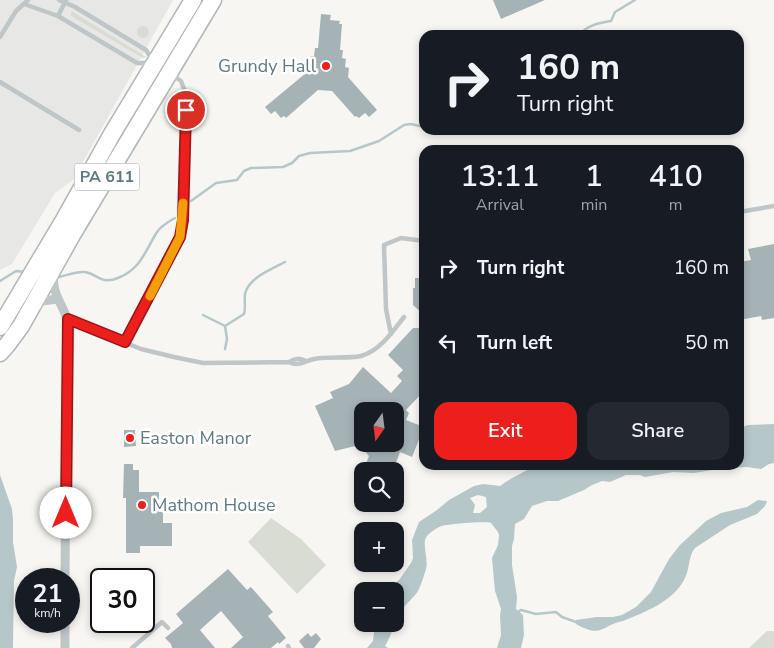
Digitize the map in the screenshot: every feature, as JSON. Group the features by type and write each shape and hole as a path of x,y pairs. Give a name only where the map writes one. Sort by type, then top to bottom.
{"highway":[{"name":"PA 611","path":"0,327 154,63 193,0"},
{"name":"PA 611","path":"0,353 26,316 56,266 72,234 213,0"}],"street":[{"path":"56,266 53,285 57,298 68,319 65,568"},
{"path":"26,316 42,301 57,298"},
{"path":"64,648 65,633"}],"lane":[{"path":"59,0 66,1 146,50 154,63 182,81 186,94 183,220 180,237 125,342"},
{"path":"0,37 16,11 25,1 58,16 137,64 154,63"},
{"path":"58,16 66,1"},
{"path":"0,82 79,130"},
{"path":"744,211 774,206"},
{"path":"391,334 386,309 384,245 401,238 419,240"},
{"path":"68,319 141,349 203,363 289,362 294,358 306,361 360,356 372,352 391,334 404,317"},
{"path":"132,648 162,622 168,628"}],"shaded area":[{"path":"0,0 173,0 73,180 55,193 12,264 0,270"},
{"path":"71,12 146,57 143,58 71,16"},
{"path":"141,26 145,26 149,32 145,38 141,38 137,34 137,30"},
{"path":"774,424 774,463 761,469 744,467 744,426"},
{"path":"526,470 712,470 694,473 673,472 645,477 626,475 610,482 602,481 558,501 547,501 532,506 524,519 515,524 512,546 512,565 517,597 516,609 523,615 524,635 521,648 497,648 501,635 501,609 495,591 492,558 498,545 499,535 491,523 446,525 428,535 425,539 427,565 416,594 404,607 404,582 397,582 413,558 412,540 419,522 449,500 474,486 483,484 500,486","holes":["478,495 486,497 487,507 480,513 473,513 475,505 470,498"]},
{"path":"0,475 12,509 13,542 17,567 15,568 14,581 13,648 0,648"},
{"path":"758,500 767,501 757,514 730,525 695,548 691,555 684,580 679,588 665,600 640,614 601,630 592,630 576,624 576,620 622,615 636,607 651,592 669,559 680,545 706,521 721,513 747,507"},
{"path":"271,518 301,539 326,565 297,594 248,542"},
{"path":"767,631 774,631 774,648 749,648"},
{"path":"374,632 392,632 385,646 388,648 367,648 373,641"}],"building":[{"path":"493,0 545,0 501,19"},
{"name":"Grundy Hall","path":"321,14 331,15 330,20 340,21 339,24 342,24 340,50 343,50 342,58 346,59 345,67 349,68 348,77 377,110 369,117 365,113 359,118 355,117 332,91 318,90 286,118 284,116 281,118 275,111 271,114 265,107 306,73 307,64 310,65 311,56 314,56 315,48 318,48"},
{"path":"774,244 774,318 762,320 761,316 744,319 744,261 751,260 748,249"},
{"path":"415,278 419,278 419,310 413,305 413,288 415,288"},
{"path":"413,328 419,328 419,396 406,410 409,413 406,420 419,425 419,440 412,457 400,452 404,452 404,402 354,402 354,446 335,451 315,406 333,398 330,392 349,384 363,367 391,393 402,381 397,376 403,370 388,355"},
{"name":"Easton Manor","path":"124,430 135,430 136,446 124,447"},
{"path":"365,452 400,452 396,462 367,462 369,456"},
{"name":"Mathom House","path":"124,464 133,464 133,470 139,470 139,492 159,492 159,512 163,512 163,523 172,523 172,546 140,546 140,553 126,553 126,498 123,498"},
{"path":"228,569 247,590 251,587 273,612 268,616 286,638 271,648 231,648 243,637 221,611 200,630 215,648 172,648 165,638 183,623 176,614"},
{"path":"308,633 311,637 316,633 321,639 314,648 304,648 299,641"}],"waterway":[{"path":"586,30 598,24 611,21 615,12 635,0"},
{"path":"191,201 216,183 237,180 244,171 251,168 283,167 292,163 299,156 310,153 350,151 379,141 404,125 419,126"},
{"path":"59,277 85,272 103,280 112,280 126,274 142,259 157,232 175,218"},
{"path":"225,326 244,314 245,294 251,283 261,275 285,262"},
{"path":"0,281 16,271 25,272"},
{"path":"203,315 225,326 227,339 225,349"},
{"path":"516,613 521,610 536,614 556,612 562,617 576,622"}],"slow traffic":[{"path":"150,296 180,237 183,203"}],"place":[{"name":"Grundy Hall","path":"326,66"},
{"name":"Easton Manor","path":"130,438"},
{"name":"Mathom House","path":"142,505"}],"route":[{"path":"66,513 68,319 125,342 180,237 183,220 186,110"}]}
